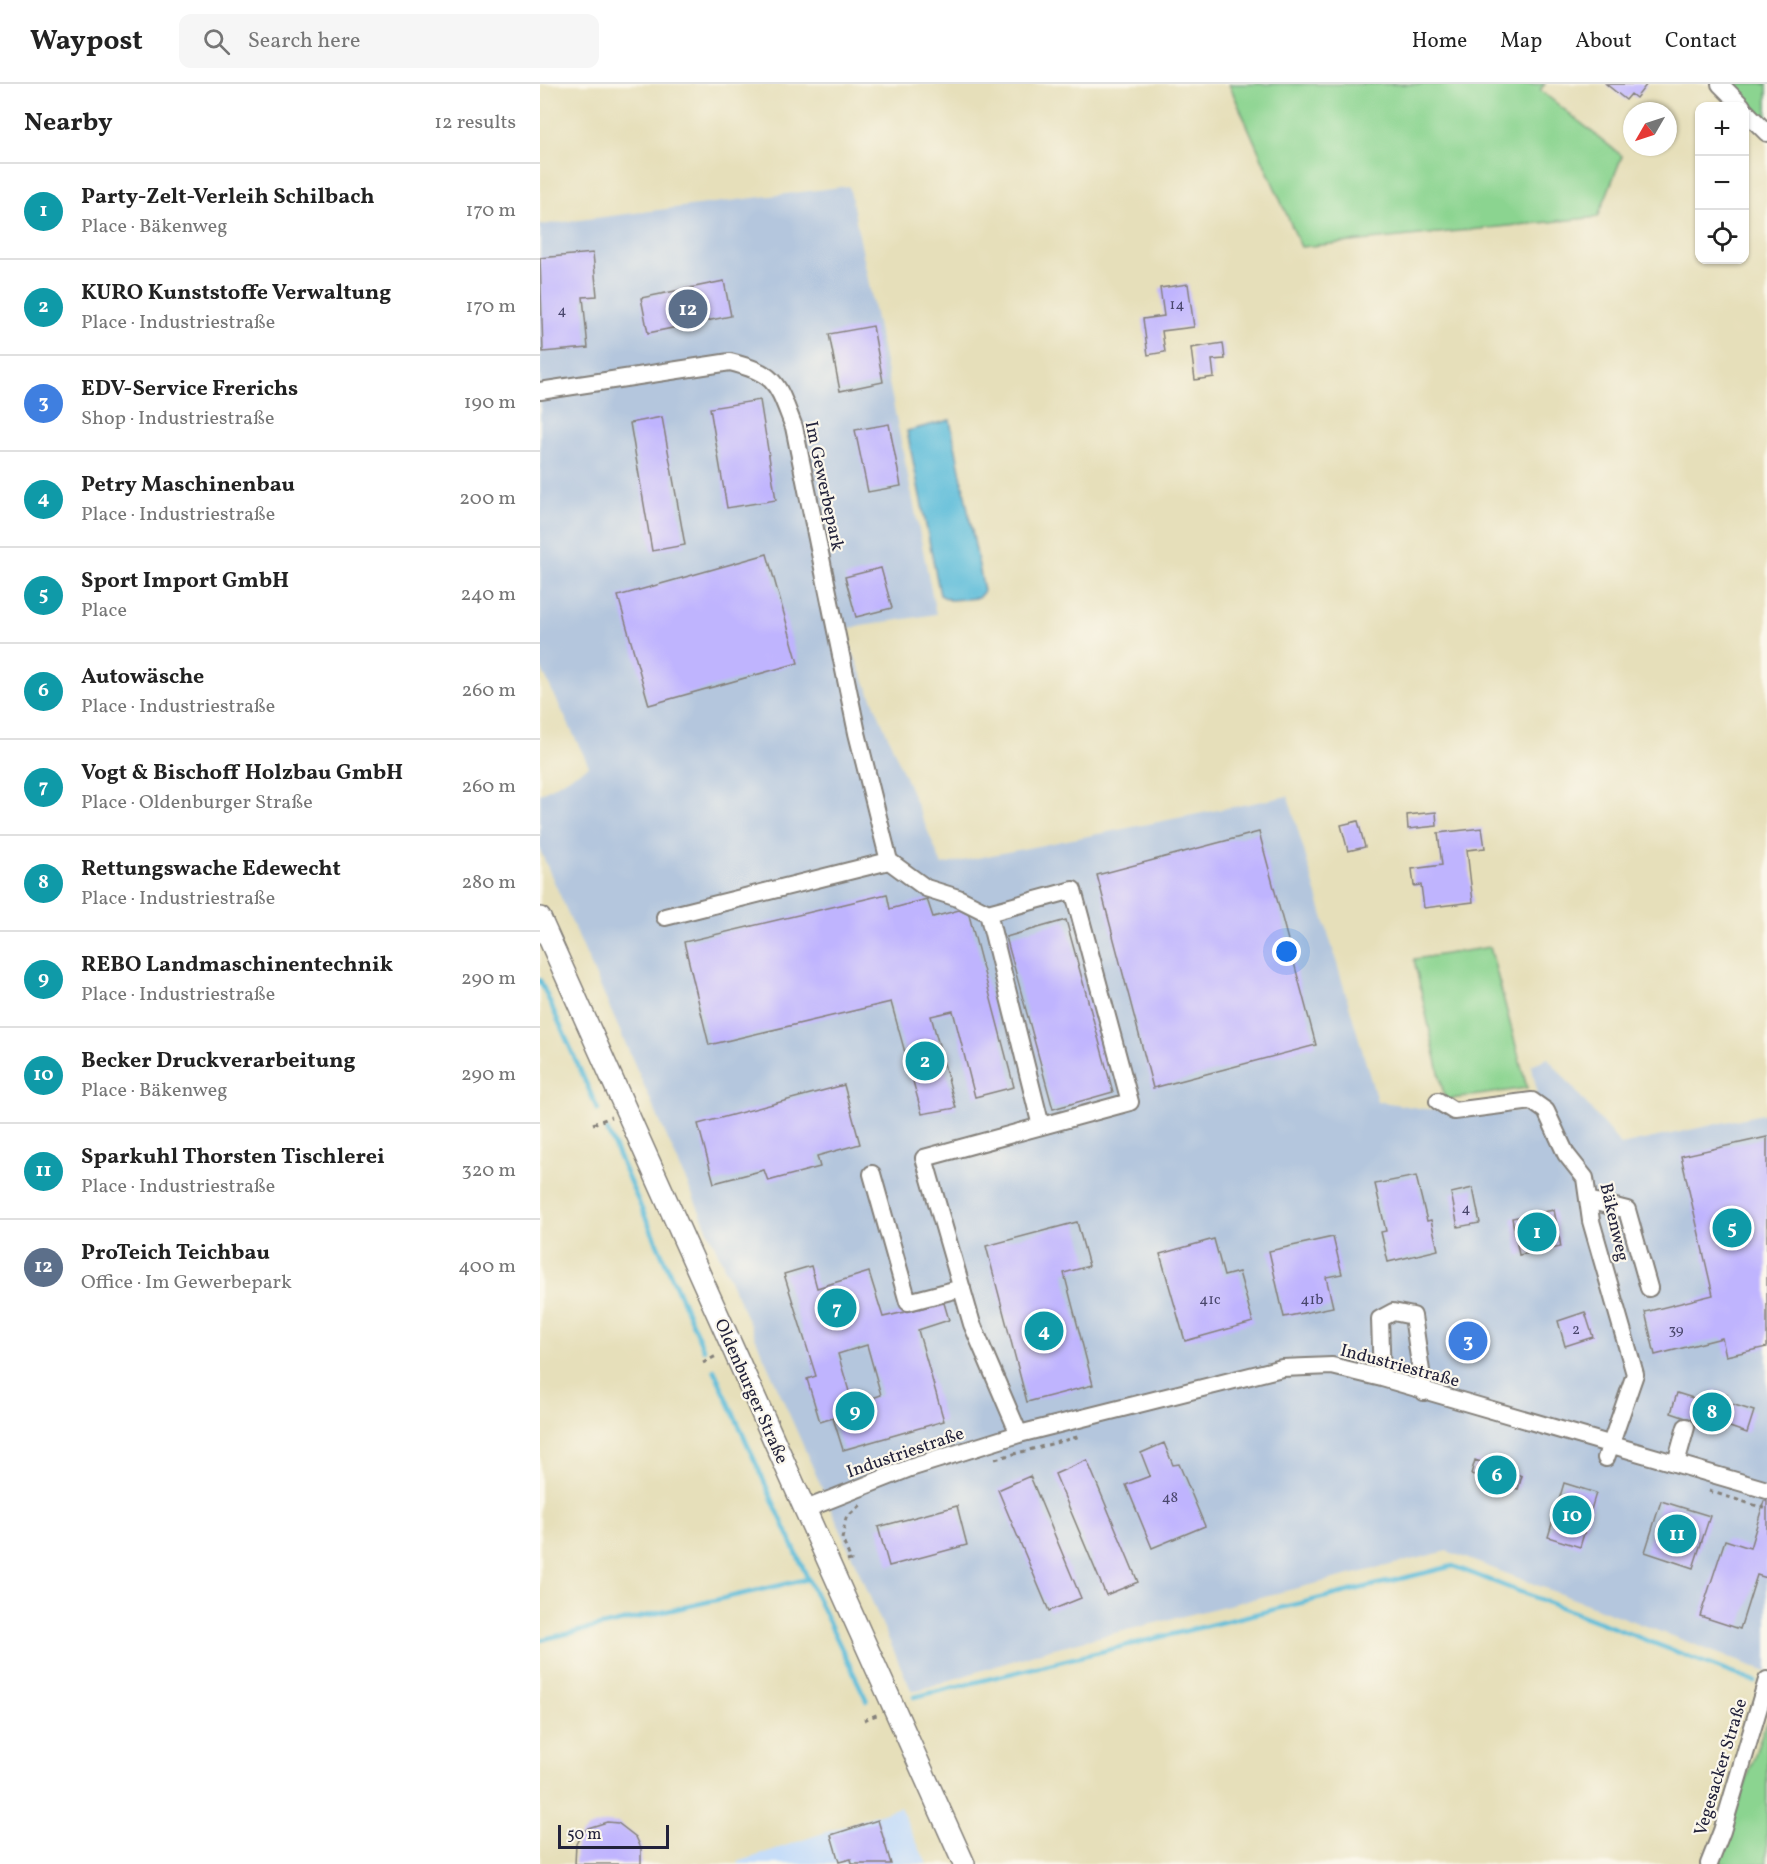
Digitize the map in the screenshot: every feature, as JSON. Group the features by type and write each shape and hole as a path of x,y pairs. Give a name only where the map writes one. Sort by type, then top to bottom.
{"main road":[{"name":"Oldenburger Straße","path":"540,918 964,1864"}],"street":[{"path":"1720,84 1737,102"},
{"path":"1749,114 1767,133"},
{"name":"Im Gewerbepark","path":"540,391 730,362 759,369 778,386 794,427 856,733 890,861"},
{"path":"665,917 890,861 926,888 957,898 988,913 1073,890 1130,1102 924,1158 972,1324 1019,1434"},
{"path":"988,913 1041,1126"},
{"name":"Bäkenweg","path":"1438,1101 1454,1111 1532,1101 1546,1111 1566,1154 1584,1178 1591,1221 1635,1374 1608,1451"},
{"path":"872,1174 908,1302 962,1288"},
{"path":"1588,1200 1627,1210 1649,1288"},
{"path":"1382,1378 1380,1319 1393,1312 1413,1316 1424,1392"},
{"name":"Industriestraße","path":"806,1509 910,1468 1019,1434 1282,1368 1332,1366 1382,1378 1608,1451 1676,1463 1767,1490"},
{"path":"1676,1463 1686,1427"},
{"name":"Vegesacker Straße","path":"1709,1864 1722,1831 1767,1680"}],"path":[{"path":"593,1124 614,1115"},
{"path":"703,1363 721,1354"},
{"path":"993,1460 1084,1435"},
{"path":"1702,1489 1767,1509"},
{"path":"832,1566 851,1560 842,1539 846,1518 862,1504"},
{"path":"864,1720 882,1713"}],"shaded area":[{"path":"849,186 936,614 843,629 942,865 1288,796 1377,1101 1424,1109 1528,1111 1537,1090 1531,1065 1548,1058 1621,1145 1767,1113 1767,1672 1447,1551 1050,1649 912,1692 540,850 540,794 589,766 540,666 540,225"},
{"path":"900,1807 927,1864 739,1864 738,1862"}],"green space":[{"path":"1229,84 1545,84 1540,90 1622,156 1598,217 1301,247"},
{"path":"1733,84 1767,84 1767,120"},
{"path":"1490,947 1527,1088 1445,1100 1414,959"},
{"path":"1767,1719 1767,1864 1718,1864"}],"water":[{"path":"950,420 984,591 978,598 950,600 940,595 907,431"}],"building":[{"path":"1606,84 1647,84 1636,98 1631,94 1626,100"},
{"path":"593,253 597,296 583,297 588,348 543,352 540,258"},
{"path":"724,281 731,316 648,333 641,298"},
{"path":"1188,284 1194,327 1162,331 1165,352 1148,355 1143,319 1164,316 1160,288"},
{"path":"873,326 883,382 840,391 829,334"},
{"path":"1223,343 1225,359 1212,360 1214,377 1195,380 1191,348"},
{"path":"760,400 776,500 727,508 710,408"},
{"path":"662,417 685,545 652,551 630,423"},
{"path":"889,424 901,486 868,492 855,430"},
{"path":"767,554 798,663 649,705 618,596"},
{"path":"881,568 892,608 856,617 845,577"},
{"path":"1436,812 1437,826 1408,829 1407,815"},
{"path":"1358,821 1365,847 1348,851 1341,825"},
{"path":"1482,828 1485,848 1467,850 1473,902 1424,908 1421,885 1414,886 1412,869 1442,865 1438,833"},
{"path":"1259,832 1316,1045 1153,1088 1097,875"},
{"path":"887,894 890,909 927,899 933,917 959,910 969,915 1014,1087 975,1097 953,1011 931,1016 956,1108 922,1114 891,1002 709,1045 684,942"},
{"path":"1066,920 1113,1092 1053,1109 1006,937"},
{"path":"844,1085 860,1144 817,1156 820,1167 768,1181 764,1170 714,1183 698,1124"},
{"path":"1767,1137 1767,1347 1726,1356 1722,1338 1655,1355 1645,1312 1713,1295 1681,1156"},
{"path":"1416,1176 1427,1221 1431,1220 1438,1250 1388,1262 1381,1232 1386,1231 1375,1184"},
{"path":"1473,1188 1480,1223 1458,1227 1451,1193"},
{"path":"1554,1210 1561,1247 1519,1255 1512,1218"},
{"path":"1077,1222 1089,1266 1064,1273 1093,1385 1027,1402 986,1246"},
{"path":"1333,1237 1342,1274 1326,1277 1333,1307 1284,1317 1269,1251"},
{"path":"1214,1239 1224,1276 1239,1272 1253,1322 1185,1341 1160,1254"},
{"path":"811,1266 817,1288 869,1272 883,1317 944,1303 949,1320 918,1330 944,1421 843,1450 833,1418 820,1422 807,1379 816,1376 784,1274","holes":["867,1345 881,1395 853,1405 838,1354"]},
{"path":"1585,1312 1593,1337 1565,1346 1558,1321"},
{"path":"1477,1323 1482,1356 1459,1360 1453,1327"},
{"path":"1713,1390 1727,1394 1725,1402 1754,1411 1747,1433 1724,1425 1722,1430 1671,1413 1677,1393 1709,1403"},
{"path":"1164,1443 1173,1465 1179,1464 1205,1526 1152,1548 1126,1485 1150,1476 1141,1453"},
{"path":"1087,1460 1138,1582 1106,1595 1055,1474"},
{"path":"1475,1460 1522,1476 1518,1489 1471,1474"},
{"path":"1030,1476 1081,1598 1049,1611 998,1490"},
{"path":"1564,1483 1596,1493 1580,1547 1548,1537"},
{"path":"1661,1501 1710,1516 1693,1568 1645,1552"},
{"path":"1764,1501 1767,1501 1767,1578 1757,1575 1740,1629 1700,1616 1725,1540 1750,1548"},
{"path":"957,1506 967,1545 889,1566 878,1527"},
{"path":"878,1820 891,1864 852,1864 851,1859 839,1862 831,1835"},
{"path":"607,1822 618,1823 636,1837 641,1848 641,1864 575,1864 576,1844 581,1835 588,1828"}],"waterway":[{"path":"540,980 598,1110"},
{"path":"607,1130 704,1350"},
{"path":"714,1370 808,1579"},
{"path":"914,1697 1453,1566 1755,1682"},
{"path":"540,1640 808,1579 867,1701"}],"place":[{"name":"ProTeich Teichbau","path":"688,309"},
{"name":"KURO Kunststoffe Verwaltung","path":"925,1061"},
{"name":"Sport Import GmbH","path":"1732,1228"},
{"name":"Party-Zelt-Verleih Schilbach","path":"1537,1232"},
{"name":"Vogt & Bischoff Holzbau GmbH","path":"837,1308"},
{"name":"Petry Maschinenbau","path":"1044,1331"},
{"name":"EDV-Service Frerichs","path":"1468,1341"},
{"name":"REBO Landmaschinentechnik","path":"855,1411"},
{"name":"Rettungswache Edewecht","path":"1712,1412"},
{"name":"Autowäsche","path":"1497,1475"},
{"name":"Becker Druckverarbeitung","path":"1572,1515"},
{"name":"Sparkuhl Thorsten Tischlerei","path":"1677,1534"}]}
